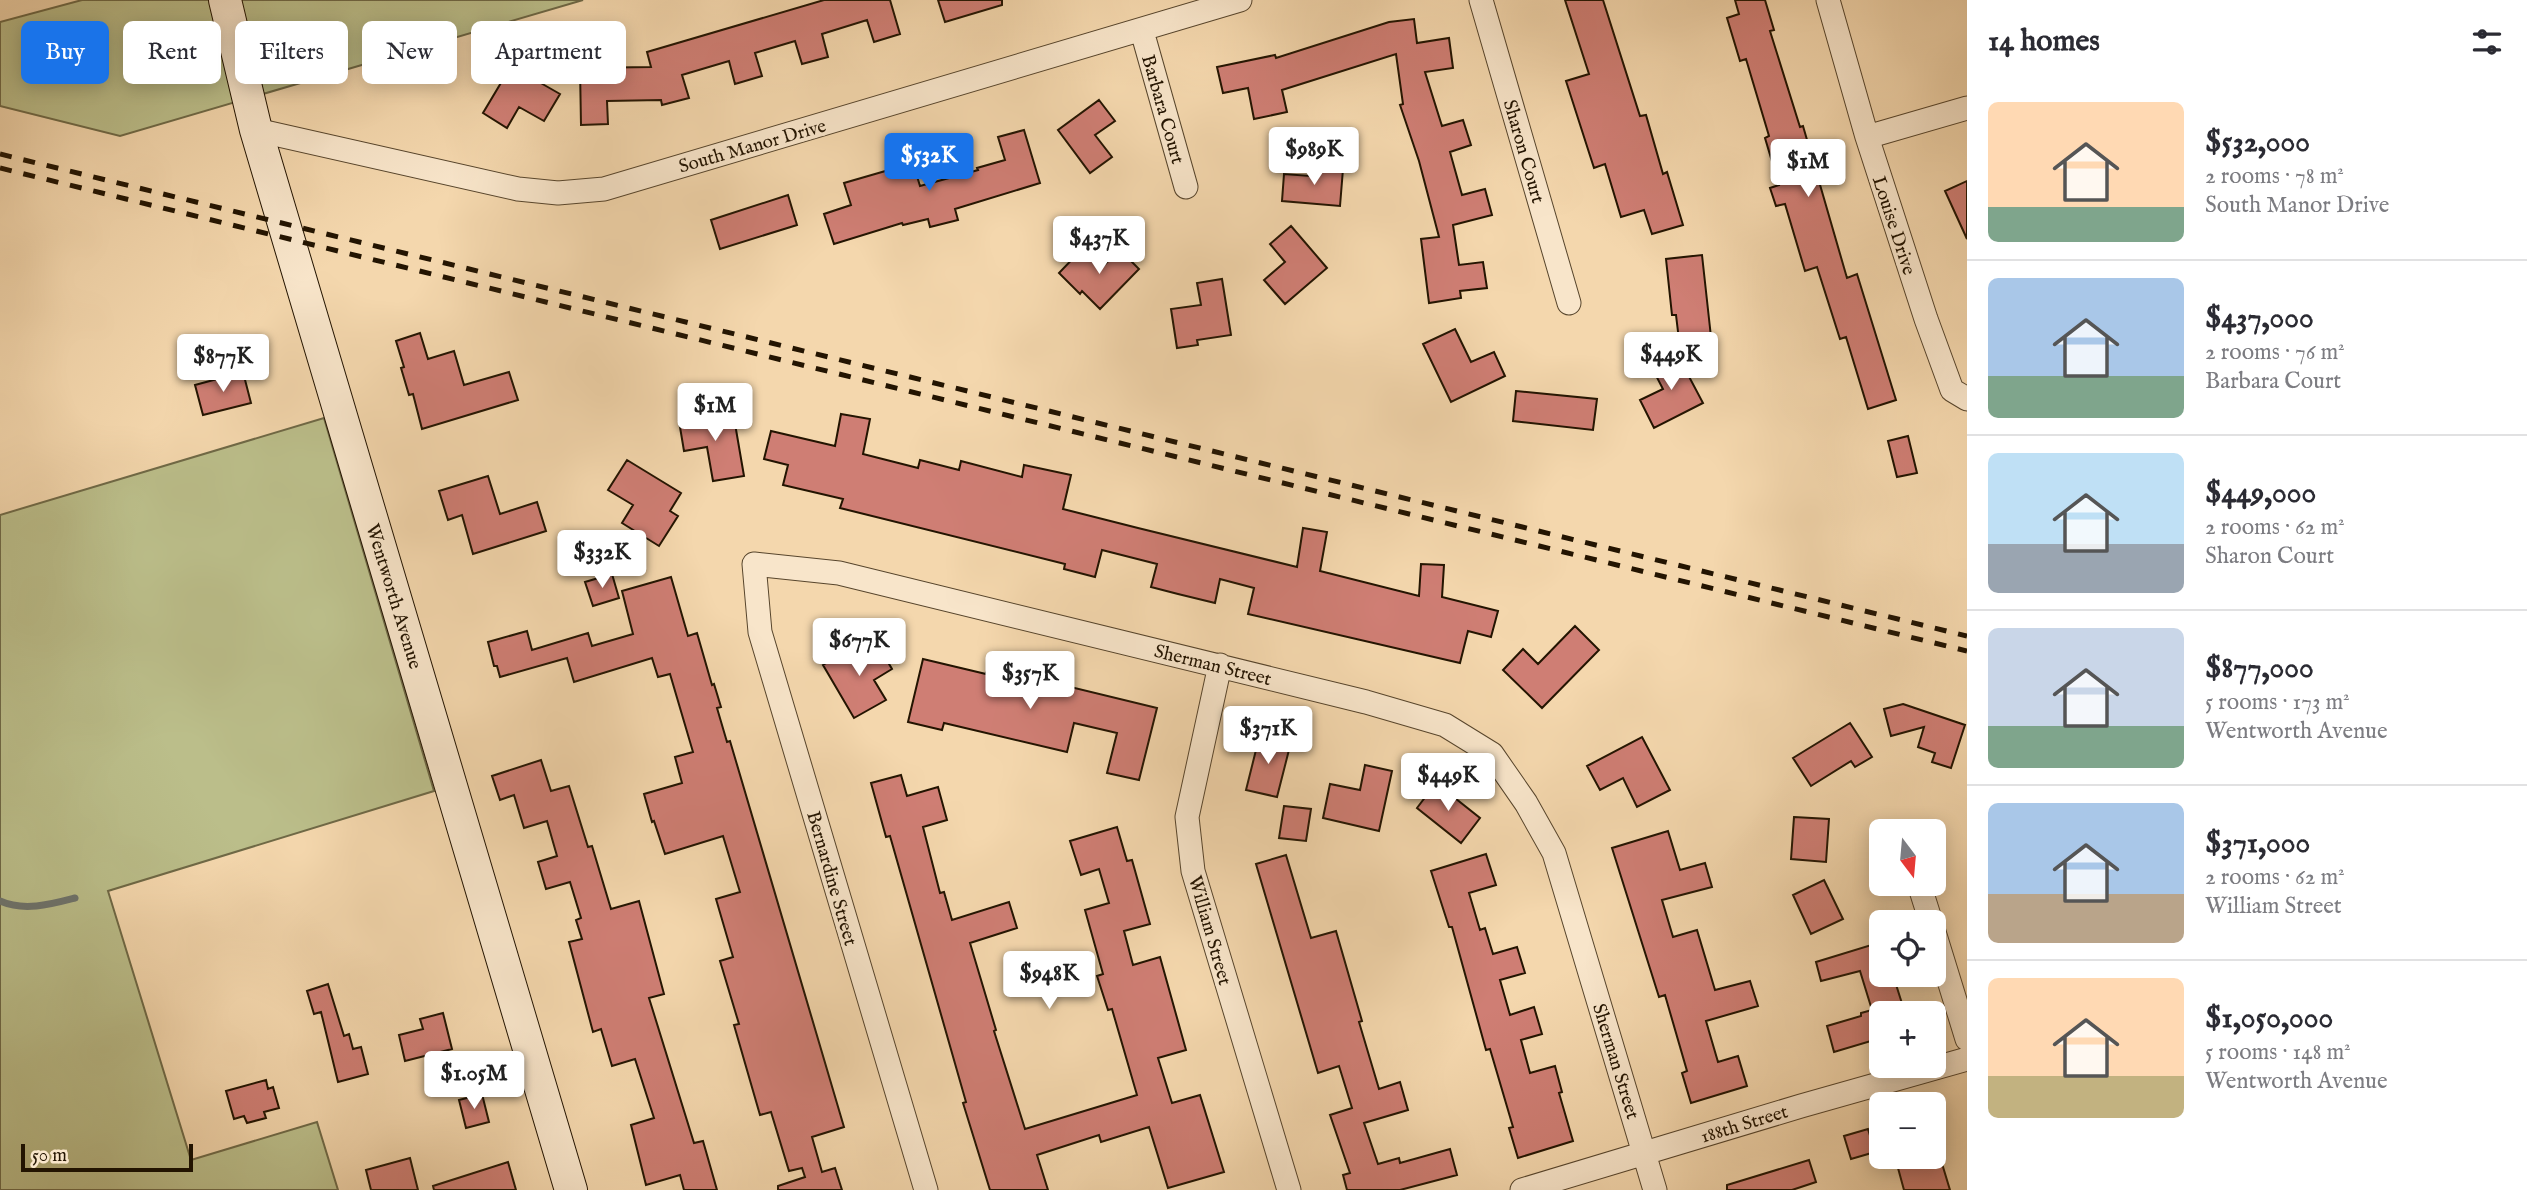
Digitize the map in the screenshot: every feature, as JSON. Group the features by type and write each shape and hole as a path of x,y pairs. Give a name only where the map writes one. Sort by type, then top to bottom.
{"street":[{"name":"Wentworth Avenue","path":"225,0 256,130 571,1190"},
{"name":"South Manor Drive","path":"256,130 518,189 558,193 604,189 1240,0"},
{"name":"Sharon Court","path":"1481,0 1569,303"},
{"name":"Louise Drive","path":"1828,0 1867,136 1926,319 1952,390 1967,399"},
{"name":"Barbara Court","path":"1142,31 1186,187"},
{"path":"1867,136 1967,108"},
{"name":"Sherman Street","path":"754,564 839,573 1366,702 1445,725 1492,754 1526,803 1554,853 1655,1190"},
{"name":"Bernardine Street","path":"754,564 760,632 926,1190"},
{"name":"William Street","path":"1220,666 1186,817 1193,871 1289,1190"},
{"path":"1946,971 1967,1039"},
{"name":"188th Street","path":"1522,1190 1967,1059"}],"green space":[{"path":"82,0 583,0 512,21 471,21 471,33 457,37 457,21 362,21 362,65 348,69 348,21 235,21 235,84 297,84 120,136 0,106 0,22"},
{"path":"324,418 434,791 108,891 191,1160 317,1122 338,1190 0,1190 0,515"}],"building":[{"path":"824,0 890,0 900,34 874,42 867,20 822,34 828,57 802,64 795,41 755,53 762,76 735,84 729,61 682,75 689,98 662,105 661,100 607,101 608,124 581,125 580,84 626,84 626,67 651,67 647,52"},
{"path":"938,0 1002,0 1002,5 945,22"},
{"path":"1565,0 1603,0 1640,116 1646,115 1663,174 1667,172 1683,225 1652,234 1644,210 1621,217 1605,164 1594,168 1566,81 1589,74"},
{"path":"1735,0 1765,0 1774,30 1770,31 1800,127 1803,126 1847,278 1857,274 1896,400 1868,409 1846,337 1840,339 1817,267 1805,271 1785,204 1776,206 1770,188 1779,185 1765,138 1769,136 1746,59 1740,61 1727,18 1739,14"},
{"path":"1414,19 1417,43 1449,38 1453,68 1425,72 1442,126 1463,120 1471,145 1450,152 1462,195 1485,189 1492,215 1453,225 1459,265 1483,262 1487,288 1460,291 1461,298 1429,303 1421,239 1439,237 1419,161 1400,105 1403,104 1396,54 1282,90 1287,112 1254,119 1248,88 1223,93 1217,67 1275,55 1276,58 1389,22"},
{"path":"500,84 542,84 560,94 544,121 519,107 507,128 483,113"},
{"path":"1099,100 1115,121 1095,135 1112,157 1090,173 1058,130"},
{"path":"1024,130 1040,183 955,209 958,220 930,227 928,219 903,225 902,223 834,244 824,214 851,205 844,183 913,163 920,186 978,170 977,168 1005,160 998,137"},
{"path":"1310,167 1343,169 1340,206 1282,201 1284,174 1310,176"},
{"path":"1967,181 1967,239 1945,191"},
{"path":"788,195 797,225 720,249 711,220"},
{"path":"1291,226 1327,268 1285,304 1264,280 1285,262 1270,244"},
{"path":"1083,248 1102,267 1120,250 1139,269 1100,309 1059,273"},
{"path":"1702,255 1711,337 1679,340 1676,315 1672,315 1666,259"},
{"path":"1222,279 1231,335 1197,340 1198,345 1177,348 1171,309 1201,305 1197,283"},
{"path":"1455,329 1471,362 1494,352 1505,376 1451,402 1423,344"},
{"path":"420,333 428,359 454,351 464,385 509,372 518,400 422,429 413,394 409,395 401,368 404,367 396,341"},
{"path":"1676,352 1703,403 1654,428 1640,400 1663,389 1651,366"},
{"path":"243,372 251,403 203,415 195,385"},
{"path":"1516,391 1597,399 1593,430 1513,421"},
{"path":"733,412 744,476 713,481 707,447 684,451 679,421"},
{"path":"841,414 870,419 863,454 918,468 920,460 959,470 961,461 1022,477 1024,465 1071,475 1063,509 1138,528 1297,567 1303,528 1327,532 1320,571 1419,596 1421,564 1444,565 1442,597 1498,611 1491,637 1468,631 1460,663 1248,614 1254,588 1220,579 1215,603 1151,587 1157,564 1102,550 1095,577 1064,569 1065,564 840,508 843,499 783,485 788,465 764,459 771,431 835,446"},
{"path":"1908,436 1917,473 1897,477 1888,441"},
{"path":"627,460 681,493 670,511 678,516 659,546 622,523 633,505 608,490"},
{"path":"488,476 500,514 537,502 546,531 473,554 462,515 448,520 439,491"},
{"path":"612,574 619,598 593,606 585,582"},
{"path":"671,577 688,636 697,633 712,685 714,684 721,707 717,708 727,742 730,741 844,1127 812,1137 822,1172 835,1168 842,1190 778,1190 778,1186 805,1177 802,1168 789,1171 771,1112 760,1115 734,1025 739,1024 720,961 733,957 716,899 740,892 723,836 665,854 654,821 652,822 644,794 682,783 675,757 693,752 670,674 658,677 652,658 574,682 567,658 500,677 497,666 494,666 488,642 527,631 532,650 588,633 592,646 633,634 622,591"},
{"path":"1575,626 1599,650 1542,708 1503,670 1523,649 1538,664"},
{"path":"876,642 892,669 874,680 886,700 854,718 823,665 853,647 857,654"},
{"path":"923,659 986,674 988,667 1157,708 1139,780 1107,773 1117,733 1074,723 1067,752 944,723 942,730 908,722"},
{"path":"1903,704 1965,725 1951,768 1932,762 1935,753 1918,747 1924,727 1891,736 1884,709"},
{"path":"1850,723 1872,757 1855,767 1851,761 1811,786 1793,758"},
{"path":"1260,734 1291,742 1277,797 1246,790"},
{"path":"1642,737 1670,790 1637,807 1623,778 1600,790 1587,766"},
{"path":"541,760 551,791 569,786 588,847 592,846 611,909 639,901 664,994 649,998 694,1143 703,1141 717,1190 684,1190 680,1175 646,1185 631,1125 654,1118 635,1059 612,1066 601,1029 593,1032 569,942 582,939 576,920 581,918 570,882 546,889 538,862 557,856 547,821 524,828 514,795 500,800 492,776"},
{"path":"1365,765 1392,771 1379,831 1323,818 1330,784 1360,790"},
{"path":"901,775 907,796 938,787 947,820 923,827 940,893 944,892 952,920 1009,902 1017,928 970,943 1025,1129 1137,1095 1112,1009 1108,1010 1097,976 1103,974 1085,910 1109,903 1099,869 1081,875 1070,841 1117,827 1127,861 1132,860 1150,924 1124,931 1133,965 1160,957 1186,1050 1158,1058 1172,1103 1200,1095 1224,1172 1168,1188 1149,1127 1101,1142 1099,1135 1037,1155 1048,1190 990,1190 963,1103 966,1102 890,836 886,837 871,783"},
{"path":"1436,783 1480,818 1461,843 1417,808"},
{"path":"1284,806 1311,809 1306,841 1279,838"},
{"path":"1794,817 1829,819 1826,862 1791,859"},
{"path":"1668,831 1680,870 1705,863 1712,887 1662,900 1673,937 1697,930 1715,990 1750,981 1758,1006 1706,1021 1718,1062 1738,1056 1747,1086 1691,1103 1682,1073 1687,1071 1665,995 1659,997 1612,848"},
{"path":"1486,854 1496,885 1469,893 1480,930 1485,928 1493,954 1517,947 1525,973 1500,980 1510,1015 1534,1007 1542,1034 1521,1040 1530,1073 1555,1066 1562,1092 1559,1093 1573,1141 1518,1158 1509,1128 1513,1127 1490,1049 1486,1050 1452,927 1449,927 1431,871"},
{"path":"1286,855 1311,938 1336,931 1379,1089 1400,1082 1408,1110 1364,1123 1378,1164 1399,1158 1400,1163 1450,1149 1457,1175 1400,1190 1347,1190 1343,1175 1350,1173 1330,1115 1352,1108 1339,1066 1318,1073 1256,864"},
{"path":"1824,880 1843,919 1811,934 1793,895"},
{"path":"1869,946 1869,987 1897,987 1901,1001 1869,1001 1860,971 1821,981 1816,962"},
{"path":"328,984 344,1036 349,1034 353,1049 361,1047 368,1074 338,1082 321,1012 314,1014 307,991"},
{"path":"1869,1011 1869,1042 1834,1052 1827,1026 1861,1016 1861,1013"},
{"path":"443,1013 452,1049 405,1061 399,1035 423,1029 420,1019"},
{"path":"266,1080 268,1089 273,1087 279,1108 264,1112 266,1118 247,1123 244,1116 234,1119 226,1091"},
{"path":"482,1094 489,1122 466,1128 459,1100"},
{"path":"1868,1129 1869,1154 1851,1159 1844,1136"},
{"path":"410,1158 418,1190 371,1190 366,1170"},
{"path":"1809,1160 1816,1182 1792,1190 1727,1190 1727,1185"},
{"path":"508,1162 516,1190 434,1190 433,1186"},
{"path":"1898,1169 1944,1169 1950,1190 1904,1190"}],"waterway":[{"path":"0,901 28,906 75,898"}],"railway":[{"path":"0,154 1967,636"},
{"path":"0,168 1967,651"}]}
